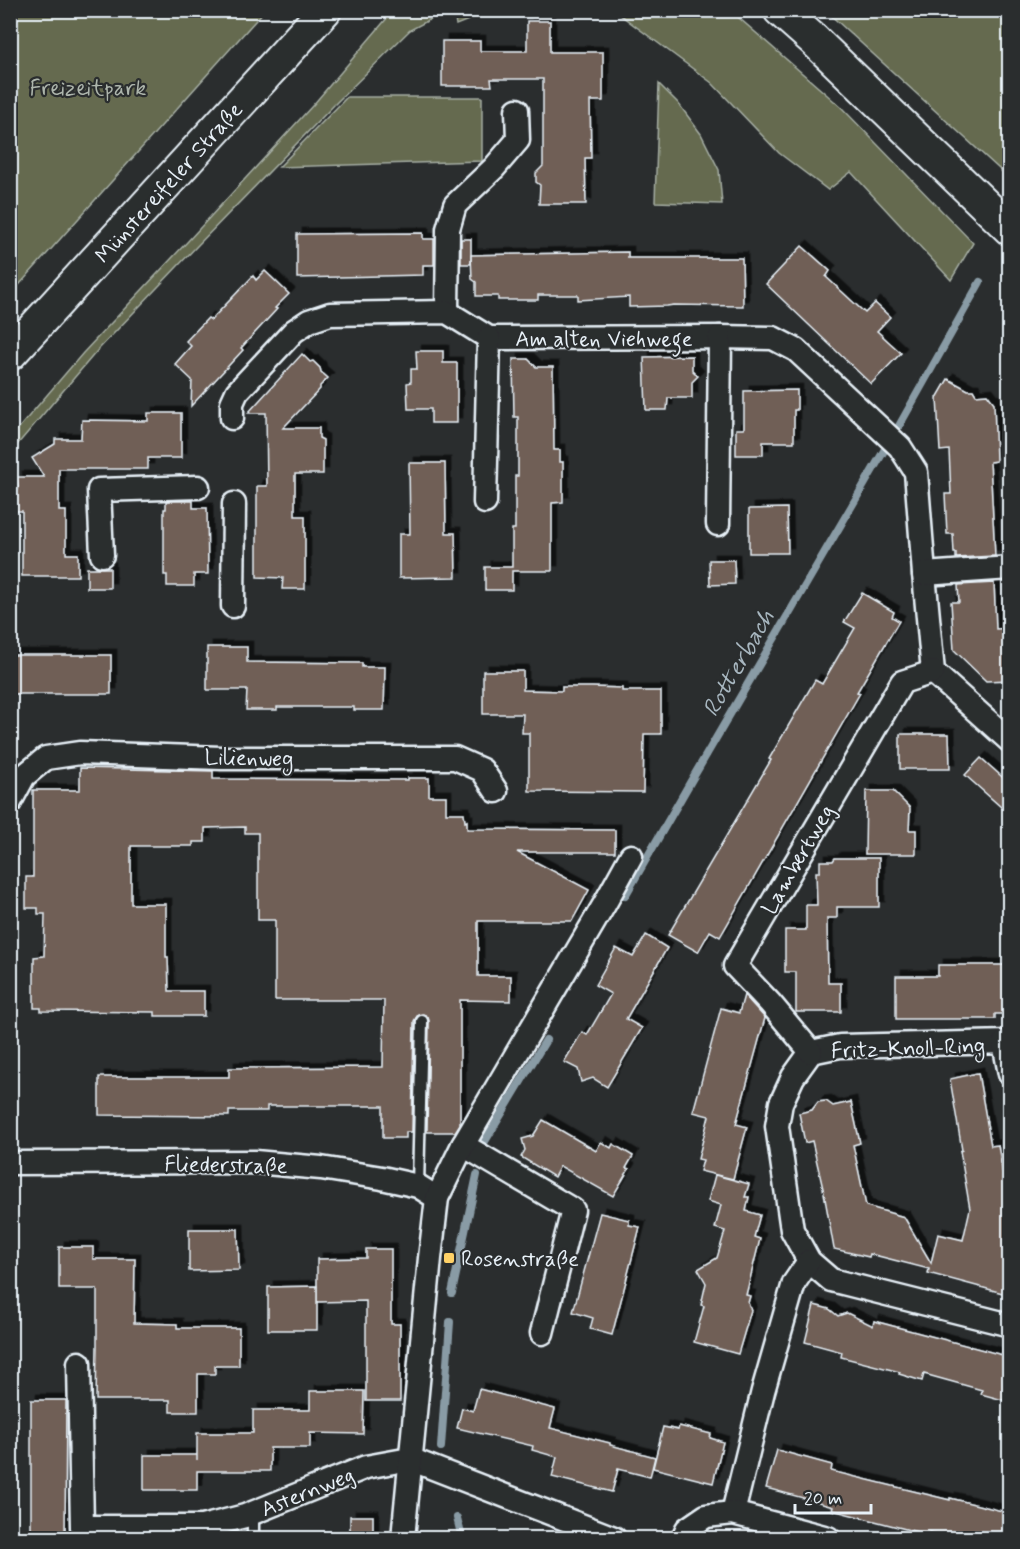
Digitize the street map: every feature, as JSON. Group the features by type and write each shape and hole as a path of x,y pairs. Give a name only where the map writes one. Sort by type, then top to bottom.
{"main road":[{"name":"Münstereifeler Straße","path":"10,326 297,10"},
{"name":"Münstereifeler Straße","path":"10,354 326,10"},
{"path":"780,10 1010,229"}],"street":[{"path":"232,418 232,403 237,392 294,331 309,321 330,314 447,312 448,229 455,205 494,168 518,140 517,110"},
{"name":"Am alten Viehwege","path":"447,312 489,338 773,338 796,350 900,447 916,472 933,672"},
{"name":"Am alten Viehwege","path":"718,524 720,337"},
{"name":"Am alten Viehwege","path":"485,502 489,338"},
{"path":"102,555 99,490 198,487"},
{"path":"233,606 234,504"},
{"path":"924,574 1010,568"},
{"path":"933,672 1010,741"},
{"name":"Lambertweg","path":"811,1052 735,966 902,682 933,672"},
{"name":"Lilienweg","path":"10,802 24,776 46,758 80,753 221,758 455,758 482,770 496,791"},
{"path":"403,1539 437,1198 463,1144 631,856"},
{"path":"1007,1042 1010,1074"},
{"name":"Fritz-Knoll-Ring","path":"1007,1042 840,1046 811,1052 793,1077 781,1103 777,1126 792,1230 809,1261 831,1280 1010,1325"},
{"path":"463,1144 573,1210 542,1333"},
{"name":"Fliederstraße","path":"10,1163 255,1162 321,1168 382,1178 418,1186 437,1198"},
{"path":"732,1513 763,1391 794,1283 809,1261"},
{"name":"Asternweg","path":"79,1363 82,1527 202,1527 253,1512 366,1467 410,1459"},
{"path":"410,1459 614,1539"},
{"path":"683,1539 687,1529 706,1516 732,1513 828,1539"}],"lane":[{"path":"418,1186 422,1021"},
{"path":"253,1512 253,1539"}],"green space":[{"path":"394,10 446,11 410,30 337,102 97,351 11,452 11,437 83,353 313,105"},
{"path":"459,10 519,11 519,16 476,17 456,25 454,13"},
{"name":"Freizeitpark","path":"10,11 264,11 11,294 10,294"},
{"path":"615,11 731,11 842,108 973,243 951,280 851,172 828,190 779,153 712,83"},
{"path":"826,11 1009,11 1009,178"},
{"path":"659,84 678,103 701,134 719,170 722,204 655,202"},
{"path":"347,97 482,97 482,161 279,167"}],"building":[{"path":"527,21 550,21 550,52 603,52 603,101 590,101 591,158 585,158 586,204 539,204 540,185 536,182 536,173 543,166 543,79 491,79 492,86 442,86 442,41 480,41 480,51 527,51"},
{"path":"423,233 423,239 434,239 434,265 423,265 423,275 297,278 297,234"},
{"path":"461,239 471,239 471,264 461,264"},
{"path":"802,246 830,271 826,277 865,313 875,303 890,317 877,331 901,353 871,384 766,284"},
{"path":"628,252 628,258 742,258 743,306 629,307 629,297 578,300 578,295 538,295 538,300 498,300 498,296 476,296 476,282 472,279 471,255"},
{"path":"265,271 289,294 241,348 243,350 191,406 192,380 175,364 191,346 186,341 208,318 211,320 253,276 256,280"},
{"path":"416,351 443,351 443,363 457,363 457,423 431,423 431,409 408,409 407,383 411,382 411,369 417,369"},
{"path":"302,354 310,362 313,361 328,378 283,428 319,428 319,438 323,440 323,474 295,474 295,516 305,516 305,589 282,589 283,578 257,577 257,486 267,486 266,413 248,413"},
{"path":"692,356 692,370 698,376 692,382 692,398 668,398 667,410 646,410 644,357"},
{"path":"513,359 528,359 536,367 553,367 554,450 560,450 560,462 563,462 563,502 552,503 552,571 512,571 512,590 485,590 485,567 512,567 515,476 518,476 518,417 514,417"},
{"path":"948,379 968,390 973,390 976,395 987,394 994,403 996,461 990,462 995,556 956,558 953,534 947,534 945,494 951,494 949,450 940,451 937,398"},
{"path":"797,390 797,410 794,410 794,442 763,442 763,455 736,455 736,429 744,429 744,391"},
{"path":"148,413 181,413 181,458 148,458 148,469 59,469 59,511 66,511 66,554 78,554 78,576 22,576 22,511 15,511 17,477 44,477 32,458 55,444 55,439 81,439 82,420 148,421"},
{"path":"409,463 445,463 446,533 455,533 456,577 399,578 399,534 410,534"},
{"path":"166,501 193,501 193,508 207,508 208,574 194,574 194,586 167,586 167,575 164,575"},
{"path":"787,508 788,553 749,553 749,509"},
{"path":"709,560 734,560 735,584 710,585"},
{"path":"87,568 110,568 110,588 87,588"},
{"path":"994,583 996,629 1010,628 1010,680 986,681 954,650 951,602 959,602 958,585"},
{"path":"862,593 894,612 892,617 899,621 720,937 710,931 698,952 668,935 771,760 769,759 815,680 822,684 855,628 844,622"},
{"path":"207,647 247,647 247,662 362,663 362,667 385,667 384,710 354,710 354,707 277,707 277,710 246,710 247,690 207,690"},
{"path":"10,655 111,655 111,694 10,694"},
{"path":"483,671 523,671 523,690 562,691 562,687 592,687 622,688 622,691 661,691 661,734 644,734 643,792 529,791 529,733 522,733 523,714 483,714"},
{"path":"900,734 949,734 950,769 900,769"},
{"path":"981,758 1010,784 1010,815 965,775"},
{"path":"80,768 213,771 213,779 408,780 408,778 429,778 429,796 446,796 446,813 464,813 467,829 615,830 615,852 517,852 589,890 572,921 478,921 478,976 511,976 511,1001 460,1000 460,1124 455,1132 427,1132 429,1021 428,1017 423,1014 418,1015 414,1021 412,1132 406,1132 406,1138 383,1138 383,1106 267,1106 267,1111 229,1111 229,1116 99,1115 99,1077 229,1077 229,1068 383,1067 384,1000 275,1000 275,920 258,920 258,833 245,833 245,827 205,828 205,842 193,842 193,846 131,846 131,904 166,904 166,957 168,957 169,991 204,991 204,1016 155,1016 155,1012 41,1011 41,1008 34,1008 34,957 44,956 45,914 38,914 38,908 26,908 26,877 33,877 33,790 80,790"},
{"path":"866,791 893,791 910,808 909,830 916,830 916,854 865,854"},
{"path":"835,858 879,858 879,907 837,907 837,918 827,918 828,983 841,983 841,1012 796,1012 796,972 785,972 785,930 806,930 806,905 817,905 816,872 820,872 820,861 833,861"},
{"path":"646,935 667,948 626,1019 642,1028 607,1087 593,1078 581,1082 578,1069 564,1062 582,1032 587,1035 611,994 595,985 616,948 633,957"},
{"path":"938,965 1007,965 1007,980 1010,980 1010,1014 995,1014 995,1019 896,1019 896,976 938,976"},
{"path":"744,995 765,1018 736,1124 747,1127 733,1179 700,1171 703,1160 698,1159 709,1116 693,1112 721,1008 739,1013"},
{"path":"978,1073 991,1146 998,1145 1005,1187 1010,1186 1010,1295 928,1273 929,1269 870,1254 869,1257 834,1249 812,1141 805,1143 799,1113 812,1110 818,1102 826,1101 833,1106 851,1102 860,1143 853,1145 866,1206 904,1217 931,1263 938,1234 963,1240 970,1209 950,1079"},
{"path":"543,1120 596,1151 601,1142 611,1148 613,1144 633,1156 626,1168 629,1169 613,1196 560,1166 554,1177 521,1157 525,1150 522,1139 533,1136"},
{"path":"715,1175 749,1184 745,1197 749,1197 746,1211 760,1215 754,1237 760,1239 746,1295 750,1296 748,1303 751,1310 738,1354 694,1342 704,1306 701,1305 706,1283 698,1269 717,1258 725,1231 715,1228 721,1205 708,1201"},
{"path":"600,1213 629,1220 629,1225 640,1227 612,1335 590,1329 593,1318 573,1312"},
{"path":"189,1229 238,1229 239,1270 189,1271"},
{"path":"59,1247 93,1247 93,1259 135,1259 134,1323 177,1324 177,1328 239,1328 239,1366 215,1366 215,1374 198,1374 198,1412 170,1412 170,1400 96,1400 97,1289 59,1289"},
{"path":"366,1249 391,1249 391,1324 400,1324 400,1401 366,1401 366,1301 317,1302 317,1259 366,1258"},
{"path":"317,1286 317,1330 268,1330 268,1287"},
{"path":"814,1305 829,1309 838,1316 847,1313 873,1326 874,1321 1010,1357 1010,1402 981,1394 982,1390 924,1374 922,1381 899,1374 900,1372 841,1357 842,1352 805,1342"},
{"path":"479,1389 555,1409 550,1428 655,1457 650,1477 618,1469 612,1492 552,1477 557,1457 532,1450 533,1446 457,1428 462,1408 473,1411"},
{"path":"310,1391 364,1391 363,1434 310,1433 310,1448 270,1448 270,1471 197,1471 197,1490 144,1490 144,1455 197,1455 197,1433 253,1433 253,1410 310,1410"},
{"path":"31,1400 66,1400 65,1538 31,1538"},
{"path":"679,1426 711,1434 710,1438 723,1442 713,1483 653,1468 663,1427 678,1430"},
{"path":"777,1450 832,1465 831,1471 1010,1513 1010,1539 955,1539 930,1532 929,1535 832,1510 833,1507 822,1503 766,1488"},
{"path":"350,1516 373,1516 373,1539 350,1539"}],"waterway":[{"name":"Rotterbach","path":"899,426 980,282"},
{"name":"Rotterbach","path":"625,896 885,449"},
{"name":"Rotterbach","path":"484,1143 546,1040"},
{"name":"Rotterbach","path":"452,1293 477,1175"},
{"name":"Rotterbach","path":"441,1447 450,1322"},
{"name":"Rotterbach","path":"457,1518 462,1538"}],"place":[{"name":"Rosenstraße","path":"449,1258"}]}
